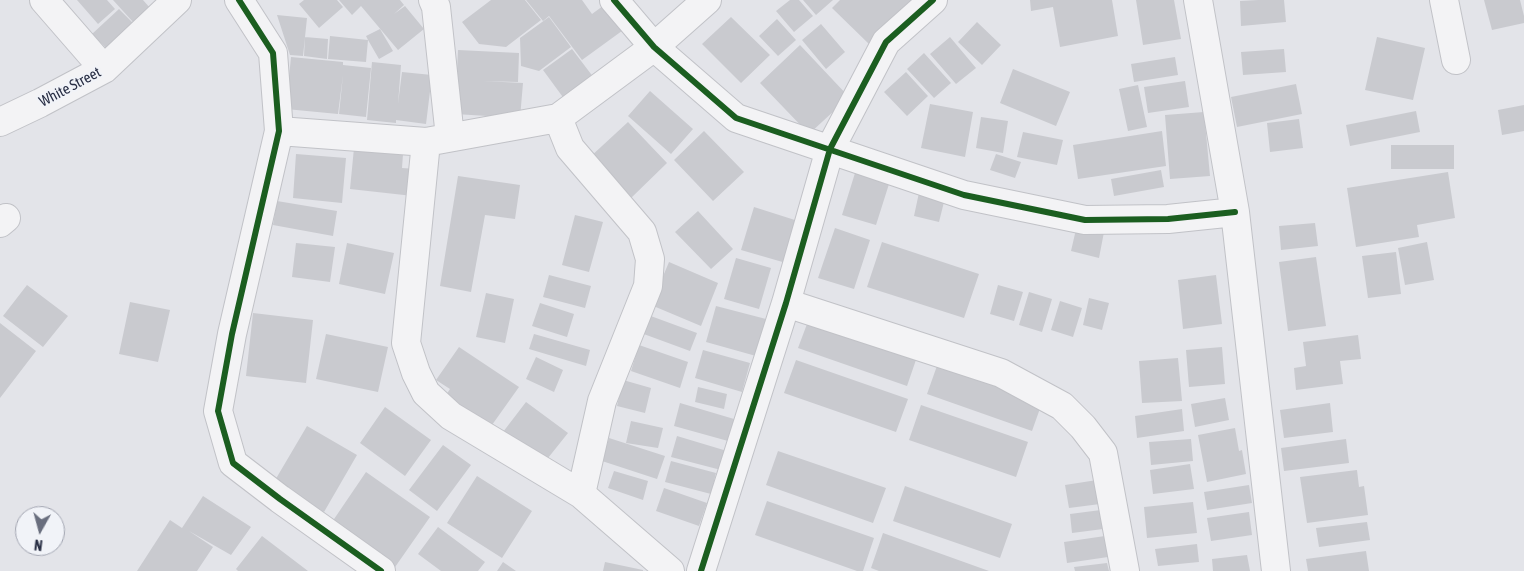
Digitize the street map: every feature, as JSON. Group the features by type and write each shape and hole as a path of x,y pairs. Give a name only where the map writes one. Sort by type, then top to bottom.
{"street":[{"path":"44,0 104,70"},
{"name":"White Street","path":"0,122 104,70 177,0"},
{"path":"239,0 273,53 279,131 232,334 218,411 233,463 381,571"},
{"path":"433,0 436,7 438,140 406,343 416,374 426,393 451,416 581,494 670,571"},
{"path":"614,0 654,47 736,118 964,195 1085,220 1168,219 1235,212"},
{"path":"279,131 438,140 558,118 654,47 707,0"},
{"path":"701,571 786,303 830,149 886,42 934,0"},
{"path":"1198,0 1235,212 1276,571"},
{"path":"1444,0 1456,60"},
{"path":"558,118 570,148 642,232 650,259 648,286 602,401 581,494"},
{"path":"786,303 1002,373 1062,406 1083,427 1103,454 1125,571"}],"building":[{"path":"77,0 107,0 115,9 98,24"},
{"path":"113,0 143,0 150,8 133,22"},
{"path":"304,0 337,0 343,7 319,28 299,4"},
{"path":"339,0 400,0 404,5 394,14 405,6 424,29 398,50 361,6 352,15"},
{"path":"491,0 525,0 541,20 506,47 479,44 462,22"},
{"path":"526,0 582,0 592,14 607,3 626,28 582,60 549,16 543,21"},
{"path":"790,0 799,0 813,16 794,32 776,11"},
{"path":"803,0 833,0 816,15"},
{"path":"840,0 915,0 870,45 832,8"},
{"path":"1030,0 1112,0 1118,36 1060,47 1053,7 1031,11"},
{"path":"1136,0 1174,0 1181,39 1143,45"},
{"path":"1284,0 1286,22 1241,26 1240,1"},
{"path":"1484,0 1520,0 1524,23 1492,30"},
{"path":"119,9 134,24 107,49 92,34"},
{"path":"277,15 307,18 303,56 290,55"},
{"path":"549,17 571,47 539,71 521,66 520,38"},
{"path":"731,17 770,55 741,83 702,44"},
{"path":"777,19 796,40 778,56 759,36"},
{"path":"977,22 1001,45 982,65 958,42"},
{"path":"821,24 845,52 826,69 802,40"},
{"path":"380,29 393,51 379,59 366,36"},
{"path":"330,36 368,40 366,62 328,59"},
{"path":"305,37 328,39 327,59 304,56"},
{"path":"950,37 976,68 956,84 930,54"},
{"path":"1377,37 1425,48 1413,100 1365,90"},
{"path":"800,45 849,97 809,134 760,83"},
{"path":"572,49 594,78 565,100 543,70"},
{"path":"1284,49 1286,72 1243,75 1241,52"},
{"path":"458,50 519,53 518,82 483,81 523,83 520,118 455,114"},
{"path":"924,53 951,83 934,98 907,69"},
{"path":"291,57 343,62 343,65 371,68 366,117 339,114 343,75 338,114 286,109"},
{"path":"1175,57 1178,75 1134,82 1131,64"},
{"path":"372,62 401,65 398,104 402,72 432,75 426,124 396,120 396,123 367,120"},
{"path":"1013,69 1070,92 1056,126 1000,103"},
{"path":"906,72 928,96 907,116 884,92"},
{"path":"1185,81 1189,107 1148,113 1144,87"},
{"path":"1296,84 1302,114 1237,127 1231,97"},
{"path":"1138,85 1147,127 1128,131 1119,89"},
{"path":"650,91 693,129 671,154 628,116"},
{"path":"930,104 973,112 965,157 921,148"},
{"path":"1524,105 1524,131 1502,135 1498,110"},
{"path":"1416,111 1420,132 1350,146 1346,125"},
{"path":"1204,112 1210,176 1170,179 1165,115"},
{"path":"981,117 1008,121 1003,153 976,148"},
{"path":"1299,119 1303,148 1270,152 1267,123"},
{"path":"628,122 667,163 630,199 589,158"},
{"path":"704,131 744,172 713,201 674,160"},
{"path":"1162,131 1166,166 1078,179 1073,145"},
{"path":"1023,132 1063,140 1057,165 1017,157"},
{"path":"1391,145 1454,145 1454,169 1391,169"},
{"path":"354,148 403,154 402,168 417,169 413,196 350,189"},
{"path":"296,154 346,158 342,203 293,198"},
{"path":"996,154 1021,162 1015,178 990,170"},
{"path":"1161,170 1164,187 1114,196 1111,179"},
{"path":"1448,172 1455,218 1417,225 1419,237 1356,247 1347,188"},
{"path":"855,173 889,184 876,225 842,215"},
{"path":"458,176 520,185 515,219 485,215 471,292 440,286"},
{"path":"920,188 946,194 939,222 914,216"},
{"path":"277,201 337,211 333,236 273,225"},
{"path":"754,207 798,221 786,263 741,250"},
{"path":"698,211 733,249 711,269 675,232"},
{"path":"575,215 603,222 589,272 562,265"},
{"path":"1315,223 1318,246 1281,250 1279,226"},
{"path":"1077,225 1104,232 1099,258 1071,251"},
{"path":"835,228 870,240 854,289 818,278"},
{"path":"882,242 979,274 964,318 867,287"},
{"path":"1427,242 1434,280 1405,285 1398,248"},
{"path":"296,243 335,247 330,282 292,277"},
{"path":"347,243 394,253 385,294 339,284"},
{"path":"1396,252 1401,294 1368,298 1362,256"},
{"path":"1316,257 1326,326 1288,331 1279,262"},
{"path":"736,258 771,268 759,309 724,299"},
{"path":"669,262 718,283 701,326 651,305"},
{"path":"549,275 591,286 585,308 543,297"},
{"path":"1216,275 1222,324 1183,329 1178,280"},
{"path":"27,285 68,316 43,347 3,316"},
{"path":"998,285 1023,292 1014,321 990,314"},
{"path":"1029,292 1052,299 1042,332 1019,325"},
{"path":"486,293 514,299 505,343 476,337"},
{"path":"1089,298 1109,303 1102,330 1083,325"},
{"path":"1060,301 1082,308 1073,337 1051,330"},
{"path":"130,302 170,310 158,362 119,354"},
{"path":"540,303 574,314 567,337 532,326"},
{"path":"716,306 766,319 756,356 706,342"},
{"path":"253,313 313,320 306,383 246,376"},
{"path":"648,315 697,333 690,351 641,333"},
{"path":"810,316 918,354 907,386 798,348"},
{"path":"0,323 36,351 0,398"},
{"path":"326,334 388,347 378,392 316,379"},
{"path":"534,334 590,350 586,366 529,349"},
{"path":"1358,335 1361,359 1340,361 1343,384 1296,390 1294,368 1306,366 1303,342"},
{"path":"639,345 688,362 680,388 631,371"},
{"path":"459,347 519,387 487,432 442,401 450,389 436,380"},
{"path":"1222,347 1225,384 1189,387 1186,350"},
{"path":"703,350 750,363 742,392 695,378"},
{"path":"536,357 563,370 554,392 526,379"},
{"path":"1178,358 1182,401 1142,403 1139,361"},
{"path":"796,360 908,399 896,432 784,393"},
{"path":"938,363 1043,400 1032,431 927,394"},
{"path":"623,380 651,388 645,413 617,406"},
{"path":"698,387 727,394 724,409 695,402"},
{"path":"1225,398 1229,420 1195,427 1191,404"},
{"path":"526,402 568,433 544,463 503,432"},
{"path":"680,403 734,419 728,441 674,426"},
{"path":"1330,403 1333,432 1284,438 1280,410"},
{"path":"921,405 1028,442 1016,477 909,440"},
{"path":"385,407 431,440 405,476 360,443"},
{"path":"1182,409 1184,431 1137,438 1135,416"},
{"path":"631,421 663,428 658,448 626,443"},
{"path":"307,426 357,455 324,512 274,482"},
{"path":"1235,428 1239,451 1242,450 1246,474 1207,482 1198,435"},
{"path":"677,436 727,451 721,470 671,457"},
{"path":"609,438 665,456 657,479 602,461"},
{"path":"1191,439 1193,461 1151,465 1149,442"},
{"path":"1346,439 1349,463 1284,471 1281,448"},
{"path":"443,445 471,465 437,511 409,490"},
{"path":"778,451 886,488 873,523 766,485"},
{"path":"671,461 716,473 711,494 665,482"},
{"path":"1190,464 1194,489 1153,494 1150,470"},
{"path":"1357,470 1359,487 1364,486 1368,515 1307,523 1300,477"},
{"path":"614,471 648,481 643,500 608,488"},
{"path":"366,472 430,517 393,570 330,525"},
{"path":"477,476 532,511 502,558 447,523"},
{"path":"1097,480 1100,504 1069,508 1065,485"},
{"path":"1249,485 1252,503 1207,510 1204,492"},
{"path":"905,486 1012,524 1000,558 893,521"},
{"path":"664,488 707,503 699,526 656,511"},
{"path":"203,496 251,527 231,555 189,531 213,547 197,571 137,571 170,520 182,528"},
{"path":"767,501 874,538 863,571 857,571 755,535"},
{"path":"1193,502 1197,533 1147,538 1144,507"},
{"path":"1101,510 1103,529 1072,533 1070,514"},
{"path":"1249,512 1252,535 1211,541 1207,518"},
{"path":"1367,522 1370,540 1319,547 1316,528"},
{"path":"438,527 485,562 478,571 441,571 418,554"},
{"path":"883,533 989,571 879,571 871,568"},
{"path":"262,536 308,571 238,571 236,569"},
{"path":"1105,536 1108,557 1067,563 1064,542"},
{"path":"1197,544 1199,562 1158,566 1155,549"},
{"path":"1366,551 1369,571 1308,571 1306,559"},
{"path":"1247,555 1250,571 1213,571 1212,559"},
{"path":"503,562 516,571 497,571"},
{"path":"605,562 643,570 643,571 603,571"},
{"path":"1107,563 1109,571 1075,571 1074,567"}],"cycle path":[{"path":"239,0 273,53 279,131 232,334 218,411 233,463 381,571"},
{"path":"614,0 654,47 736,118 964,195 1085,220 1168,219 1235,212"},
{"path":"701,571 786,303 830,149 886,42 933,0"}]}
